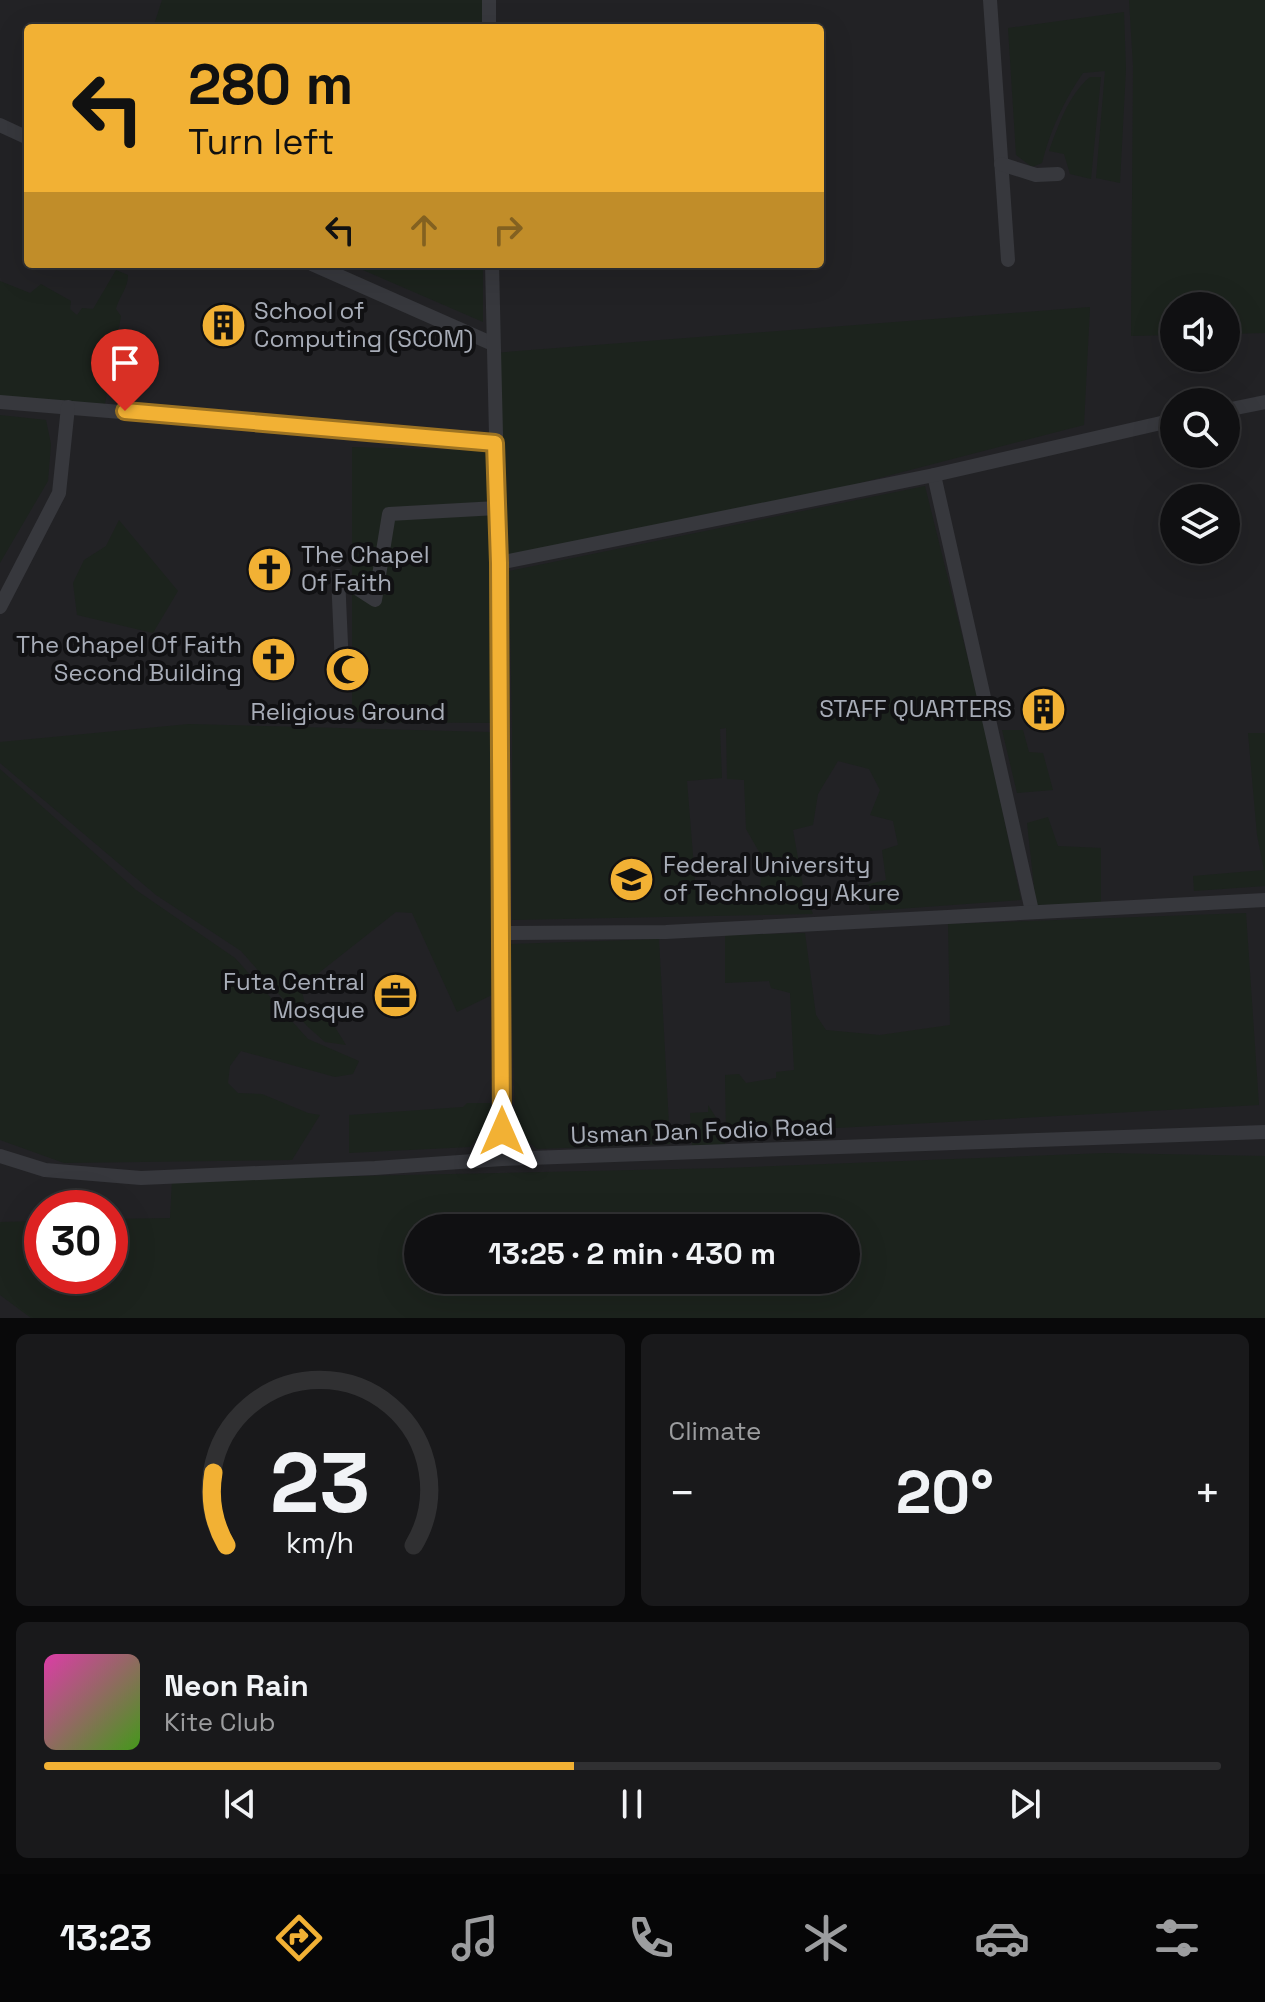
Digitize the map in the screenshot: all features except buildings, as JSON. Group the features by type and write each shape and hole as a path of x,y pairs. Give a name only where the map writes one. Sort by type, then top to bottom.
{"street":[{"path":"489,0 489,24"},
{"path":"990,0 1008,260"},
{"path":"0,125 24,136"},
{"path":"1001,164 1036,175 1058,174"},
{"path":"321,268 493,344"},
{"path":"492,268 499,563 502,1159"},
{"path":"0,402 495,443"},
{"path":"1240,407 1265,402"},
{"path":"0,607 59,493 68,407"},
{"path":"499,563 934,475 1160,423"},
{"path":"934,475 1032,911"},
{"path":"342,667 338,576 375,600 389,514 497,508"},
{"path":"501,933 671,932 1265,900"},
{"name":"Usman Dan Fodio Road","path":"0,1156 45,1170 141,1178 502,1159 1265,1132"}],"shaded area":[{"name":"Federal University of Technology Akure","path":"0,0 1265,0 1265,1318 0,1318"},
{"path":"162,0 483,0 483,24 154,24"},
{"path":"1129,0 1265,0 1265,333 1240,334 1240,292 1160,292 1160,335 1131,336 1133,66"},
{"path":"1124,12 1126,69 1120,183 1096,178 1105,71 1083,73 1058,116 1042,163 1032,167 1016,155 1008,28"},
{"path":"1090,77 1101,77 1091,179 1070,174 1064,154 1049,151 1070,101"},
{"path":"358,268 483,268 483,322"},
{"path":"116,270 128,275 128,280 116,309 121,316 105,404 0,396 0,281 30,293 41,284 71,301 70,309 77,315 82,308 93,309"},
{"path":"1090,307 1084,425 725,518 502,562 493,353"},
{"path":"0,415 46,420 51,444 48,481 0,563"},
{"path":"352,447 490,451 492,723 352,722"},
{"path":"925,486 985,728 1021,900 870,911 865,885 886,880 882,850 898,845 893,821 870,815 880,790 869,769 838,761 818,794 813,825 793,830 804,892 813,914 512,920 509,571","holes":["726,728 727,779 744,780 746,829 762,857 760,892 696,892 687,781 722,778 720,729"]},
{"path":"119,520 178,591 153,633 77,615 73,583 84,560 106,546"},
{"path":"189,724 490,732 495,914 492,995 457,1012 412,913 396,912 301,987 306,1009 330,1019 346,1045 325,1042 241,951 156,895 0,763 0,742"},
{"path":"1002,730 1023,730 1029,752 1043,753 1053,790 1017,793"},
{"path":"1248,733 1265,733 1265,886 1194,891 1193,876 1264,870 1257,835"},
{"path":"0,769 136,890 235,958 308,1039 359,1061 353,1074 335,1077 241,1051 230,1066 228,1083 238,1093 262,1094 320,1115 292,1160 64,1163 0,1140"},
{"path":"1048,817 1058,846 1101,848 1101,903 1036,905 1027,823"},
{"path":"1246,913 1259,1105 727,1134 724,1147 692,1147 690,1113 708,1112 708,1105 726,1133 725,1075 739,1074 746,1083 776,1078 776,1072 794,1070 790,993 771,988 769,981 725,983 725,935 805,933 816,1015 826,1030 880,1035 950,1025 948,924"},
{"path":"659,939 670,1144 537,1149 521,1136 515,1122 510,944"},
{"path":"467,1103 491,1103 490,1122 470,1147 349,1153 349,1115 463,1107"},
{"path":"1105,1153 1265,1156 1265,1318 31,1318 0,1295 0,1222 24,1221 24,1294 128,1294 128,1219 170,1218 172,1180 724,1168"}],"place":[{"name":"School of Computing (SCOM)","path":"223,325"},
{"name":"The Chapel Of Faith","path":"270,569"},
{"name":"The Chapel Of Faith Second Building","path":"273,659"},
{"name":"Religious Ground","path":"348,670"},
{"name":"STAFF QUARTERS","path":"1043,709"},
{"name":"Federal University of Technology Akure","path":"632,879"},
{"name":"Futa Central Mosque","path":"396,996"}],"route":[{"path":"125,411 495,443 499,563 502,1131"}]}
